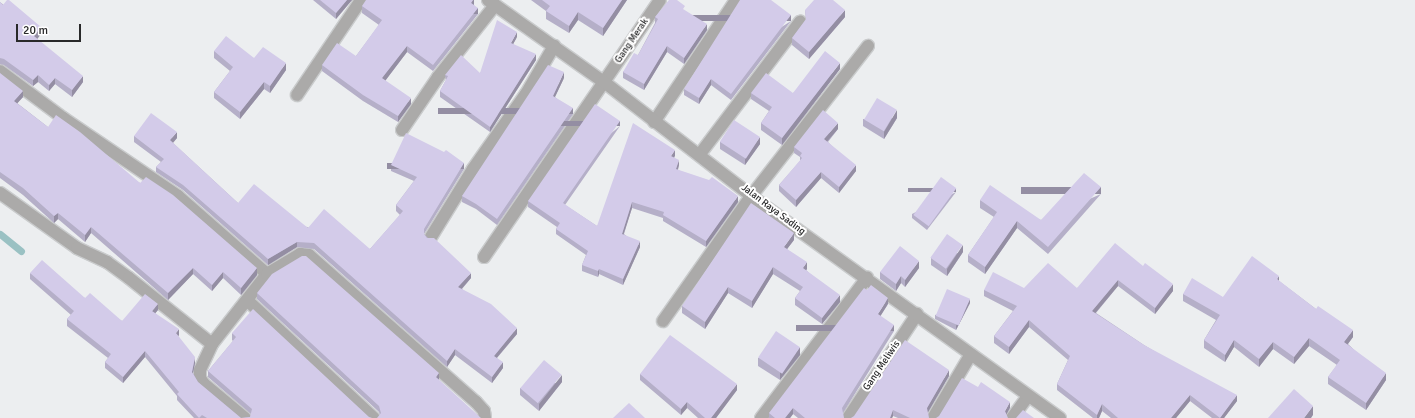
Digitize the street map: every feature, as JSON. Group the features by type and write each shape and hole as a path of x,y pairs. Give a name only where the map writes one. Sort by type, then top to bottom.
{"street":[{"path":"297,95 361,0"},
{"name":"Gang Merak","path":"484,257 660,0"},
{"path":"654,122 736,0"},
{"path":"402,130 492,2"},
{"name":"Jalan Raya Sading","path":"492,2 604,82 654,122 700,154 752,195 1060,418"},
{"path":"700,154 800,22"},
{"path":"431,237 473,169 526,94 554,46"},
{"path":"663,321 752,195 868,46"},
{"path":"0,71 63,118 178,196 267,274"},
{"path":"0,193 77,248 107,262 212,344"},
{"path":"245,418 200,378 200,370 212,344 248,301 267,274 300,254 309,255 476,402 484,411 485,418"},
{"path":"761,418 867,278"},
{"path":"248,301 374,418"},
{"name":"Gang Meliwis","path":"848,418 917,314"},
{"path":"933,418 971,354"},
{"path":"1012,418 1028,396"}],"building":[{"path":"7,0 9,0 41,27 34,36 83,76 72,90 55,78 49,85 38,75 33,80 4,59 0,58 0,2 3,5"},
{"path":"320,0 347,0 336,13"},
{"path":"366,0 473,0 471,3 478,8 433,65 407,46 382,78 411,98 398,116 363,95 322,65 337,43 356,56 382,20 362,6"},
{"path":"542,0 622,0 603,28 578,12 569,26 546,11 550,6"},
{"path":"669,0 677,0 685,6 683,9 707,24 684,58 667,46 644,84 623,72 634,53 638,55 658,19 655,17"},
{"path":"740,0 771,0 791,15 731,94 711,79 699,98 684,89"},
{"path":"814,0 833,0 845,10 809,52 792,38 806,19 805,10"},
{"path":"497,20 517,32 511,43 536,54 490,127 440,91 448,76 445,75 461,55 480,73"},
{"path":"226,36 254,58 263,47 286,63 270,86 264,82 240,112 214,92 233,67 214,51"},
{"path":"825,51 840,63 782,138 761,123 772,107 751,93 766,73 793,93"},
{"path":"548,65 564,72 553,96 573,108 497,219 462,196"},
{"path":"0,73 23,91 14,101 48,127 56,115 80,132 140,183 146,177 173,195 257,268 241,288 223,272 212,285 193,268 168,293 91,227 85,235 58,213 54,216 23,188 0,172"},
{"path":"877,98 897,110 884,131 864,119"},
{"path":"595,104 620,121 563,203 597,226 633,123 675,150 671,156 679,160 676,169 709,180 712,177 738,196 706,241 663,215 664,212 632,202 622,234 640,241 623,279 599,269 598,271 582,265 588,251 556,229 560,223 528,201"},
{"path":"823,110 838,123 824,139 856,165 839,187 821,172 796,200 779,185 802,158 800,156 802,153 794,147"},
{"path":"151,113 177,132 170,140 238,203 254,184 308,228 324,209 370,249 403,211 396,205 417,177 391,165 406,133 444,152 446,150 464,163 424,229 424,234 427,238 434,238 471,273 458,287 491,304 517,328 494,356 503,362 492,377 455,349 447,361 314,243 297,242 268,259 183,185 156,167 164,159 134,136"},
{"path":"734,120 760,137 746,159 720,142"},
{"path":"1084,173 1101,187 1048,247 1017,221 985,267 968,255 997,212 980,200 990,185 1041,220"},
{"path":"941,177 956,188 929,226 913,215"},
{"path":"751,203 794,233 784,247 807,262 803,268 840,295 822,318 795,298 803,287 773,267 752,301 728,287 705,322 682,306"},
{"path":"947,234 963,245 946,269 930,258"},
{"path":"1115,243 1143,266 1145,263 1173,284 1155,308 1118,280 1092,311 1144,345 1237,395 1220,418 1190,395 1171,418 1118,418 1102,404 1097,415 1057,384 1070,356 1029,320 1009,347 994,336 1017,306 984,290 993,272 1024,288 1048,263 1077,288"},
{"path":"900,246 919,261 905,280 901,276 896,284 880,272"},
{"path":"302,256 306,256 439,373 436,377 481,418 377,418 381,413 379,406 257,293 272,274"},
{"path":"1252,256 1279,276 1277,279 1316,309 1318,306 1353,330 1344,342 1386,373 1366,403 1328,377 1340,360 1309,338 1294,357 1273,342 1259,359 1234,340 1225,355 1204,340 1220,315 1183,294 1192,278 1223,297"},
{"path":"42,260 85,298 90,293 122,321 145,294 158,304 152,311 179,329 176,333 195,357 192,372 198,382 241,418 207,418 202,415 199,418 177,394 179,392 145,351 123,377 105,362 111,354 67,319 74,311 30,273"},
{"path":"871,285 888,298 878,314 894,325 842,408 844,418 805,418 793,408 785,418 775,418 769,413 864,288 867,290"},
{"path":"947,289 970,299 959,325 936,316"},
{"path":"253,309 369,417 372,418 241,418 250,417 252,409 208,371 236,337 232,333"},
{"path":"776,331 800,347 782,374 758,358"},
{"path":"670,335 737,384 711,418 705,418 687,402 681,409 640,374"},
{"path":"905,340 949,370 927,408 929,418 910,418 893,410 890,418 851,418 854,416"},
{"path":"544,360 562,375 538,403 520,388"},
{"path":"962,378 978,387 981,382 1010,402 1005,411 1008,418 936,418 939,416"},
{"path":"1294,389 1313,406 1304,418 1268,418"},
{"path":"629,403 645,418 613,418"},
{"path":"1023,410 1034,418 1016,418"}],"waterway":[{"path":"0,234 21,251"}]}
